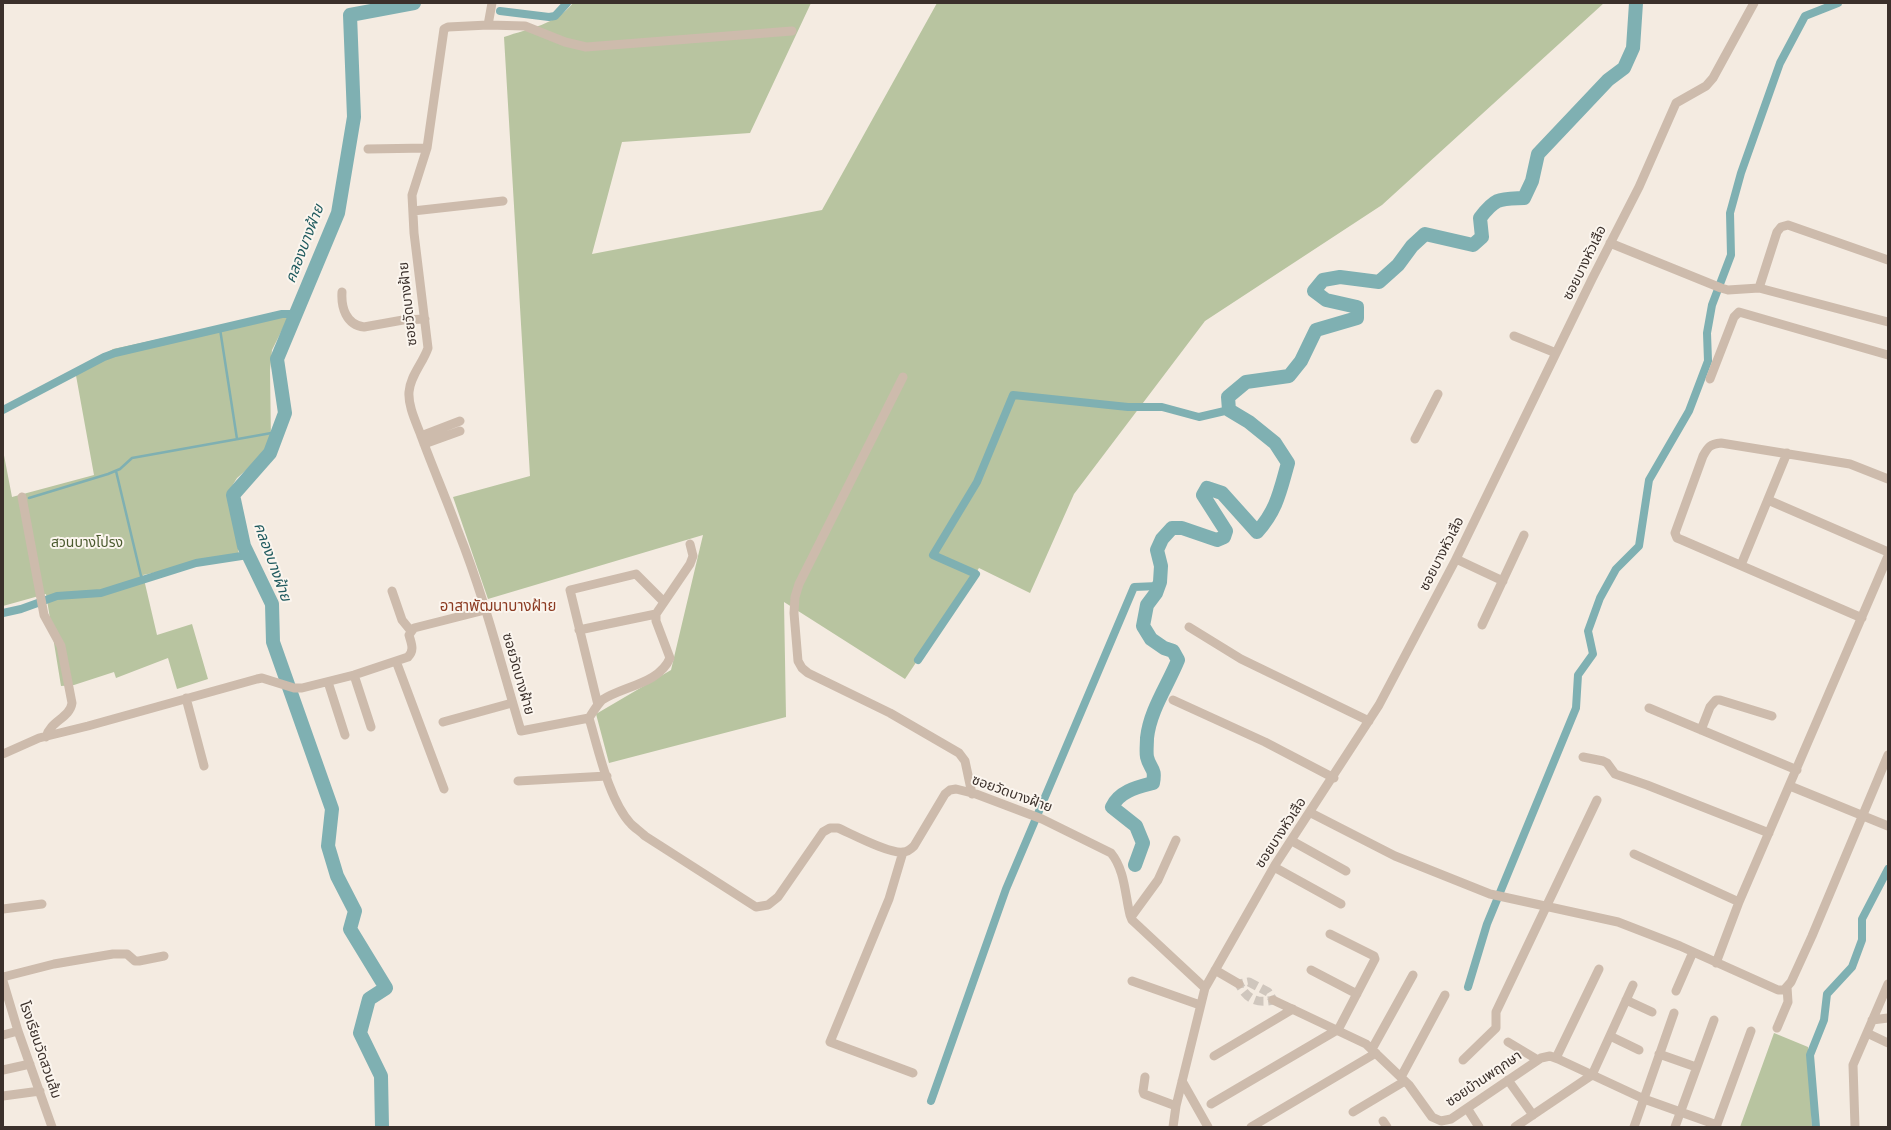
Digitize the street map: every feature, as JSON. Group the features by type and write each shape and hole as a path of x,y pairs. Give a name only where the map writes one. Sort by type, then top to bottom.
{"street":[{"path":"492,3 488,25 525,26 565,42 586,47 792,31"},
{"name":"ซอยบางหัวเสือ","path":"1173,1127 1176,1106 1205,988 1274,867 1334,778 1379,705 1456,560 1610,243 1639,187 1676,104 1706,86 1713,78 1754,3"},
{"name":"ซอยวัดบางฝ้าย","path":"488,25 448,27 444,29 426,148 412,195 414,233 428,348 425,357 410,385 408,393 411,408 422,440 459,532 485,610 521,731 589,718"},
{"path":"368,149 426,148"},
{"path":"413,211 503,201"},
{"path":"1759,288 1777,232 1782,227 1788,225 1888,260"},
{"path":"1610,243 1708,284 1728,290 1759,288 1888,322"},
{"path":"342,292 343,308 347,316 358,326 364,327 403,320 425,320"},
{"path":"1710,379 1734,317 1739,312 1888,355"},
{"path":"1514,336 1556,354"},
{"path":"902,377 799,584 795,597 794,613 798,661 808,673 890,713 959,752 965,760 972,794"},
{"path":"1415,439 1438,394"},
{"path":"422,440 460,421"},
{"path":"422,440 460,431"},
{"path":"1862,618 1677,538 1675,533 1703,456 1711,445 1721,443 1850,464 1888,479"},
{"path":"1741,565 1787,453"},
{"path":"22,497 45,619 62,646 72,703 71,709 48,730 46,737"},
{"path":"1768,500 1888,552"},
{"path":"1482,625 1524,535"},
{"path":"690,544 693,556 690,564 656,614 656,621 670,658 667,666 649,678 603,700 589,718 607,776 620,808 631,824 645,836 756,907 768,905 778,898 823,832 830,828 838,828 892,851 903,852 889,900 830,1042 913,1073"},
{"path":"1716,963 1769,833 1888,556"},
{"path":"1456,560 1503,581"},
{"path":"598,705 570,590 636,574 664,602"},
{"path":"392,591 402,620 411,630"},
{"path":"411,630 421,626 485,610"},
{"path":"580,630 656,614"},
{"path":"1189,627 1241,659 1370,721"},
{"path":"3,754 46,737 262,678 294,688 310,687 354,675 408,657 412,653 409,634 411,630"},
{"path":"396,661 444,789"},
{"path":"354,675 371,726"},
{"path":"328,682 345,735"},
{"path":"186,698 204,766"},
{"path":"1173,700 1265,742 1334,778"},
{"path":"1700,730 1710,707 1716,700 1772,716"},
{"path":"443,722 512,702"},
{"path":"1649,708 1797,770"},
{"path":"1311,812 1395,856 1490,894 1618,922 1693,952 1778,990 1787,987 1791,982 1812,936 1888,755"},
{"path":"1583,757 1603,761 1607,763 1615,774 1769,833"},
{"path":"518,780 607,776"},
{"path":"1790,786 1888,826"},
{"name":"ซอยวัดบางฝ้าย","path":"903,852 914,846 945,794 950,790 972,794 1042,819 1111,853 1118,860 1131,917 1136,925 1205,988"},
{"path":"1463,1060 1496,1028 1496,1012 1548,906 1596,800"},
{"path":"1131,917 1158,880 1176,840"},
{"path":"1292,841 1346,871"},
{"path":"1634,854 1740,902"},
{"path":"1274,867 1341,904"},
{"path":"3,909 42,904"},
{"path":"1211,1104 1338,1030 1375,962 1374,956 1330,934"},
{"path":"1676,991 1693,952"},
{"path":"3,977 54,964 113,954 126,954 135,961 164,956"},
{"path":"1599,969 1556,1058 1644,1099 1717,1126 1751,1031"},
{"path":"1215,970 1239,984"},
{"path":"1311,970 1358,994"},
{"path":"1251,1127 1374,1051 1413,975"},
{"name":"โรงเรียนวัดสวนส้ม","path":"3,981 4,992 52,1127"},
{"path":"1132,981 1200,1005"},
{"path":"1855,1127 1853,1064 1888,984"},
{"path":"1515,1127 1592,1075 1633,985"},
{"path":"1777,1028 1788,1002 1787,987"},
{"path":"1353,1112 1403,1079 1445,995"},
{"name":"ซอยบ้านพฤกษา","path":"1273,1000 1338,1030 1361,1042 1374,1051 1421,1099 1432,1117 1441,1121 1451,1119 1538,1060 1547,1056 1556,1058"},
{"path":"1626,1000 1652,1012"},
{"path":"1214,1056 1294,1009"},
{"path":"1634,1127 1674,1013"},
{"path":"1872,1020 1888,1018"},
{"path":"1675,1127 1714,1020"},
{"path":"3,1035 18,1031"},
{"path":"1867,1033 1888,1043"},
{"path":"1610,1036 1639,1050"},
{"path":"1508,1042 1538,1060"},
{"path":"1659,1054 1696,1067"},
{"path":"3,1070 30,1064"},
{"path":"1145,1077 1144,1094 1176,1106"},
{"path":"1508,1080 1532,1115"},
{"path":"1182,1081 1208,1127"},
{"path":"3,1096 40,1091"},
{"path":"1467,1108 1479,1127"},
{"path":"1438,1127 1451,1119"}],"green space":[{"path":"573,3 811,3 750,133 622,142 592,254 822,210 937,3 1604,3 1382,205 1205,321 1074,494 1030,593 979,568 905,679 784,602 786,717 609,763 596,714 671,670 703,535 488,599 453,497 530,476 504,37 542,25 558,16"},
{"name":"สวนบางโปรง","path":"292,310 272,350 270,370 271,441 260,458 237,478 229,491 239,555 143,575 157,635 192,624 208,679 177,689 168,658 116,678 114,672 74,685 61,686 46,594 3,606 3,450 12,497 94,475 75,370 113,349"},
{"path":"1774,1033 1808,1047 1812,1127 1740,1127"}],"waterway":[{"name":"คลองบางฝ้าย","path":"382,1127 381,1076 360,1033 369,999 386,988 350,929 355,911 337,876 328,846 332,809 273,642 272,604 244,546 233,495 270,453 285,413 277,359 338,213 354,117 350,15 414,3"},
{"path":"500,11 549,17 555,16 567,3"},
{"path":"1135,865 1143,843 1136,826 1112,807 1124,793 1153,783 1154,774 1147,755 1147,738 1149,728 1155,708 1178,660 1173,651 1164,648 1151,639 1143,626 1147,605 1156,593 1160,582 1161,566 1157,550 1162,539 1172,528 1182,528 1217,540 1224,537 1226,531 1203,495 1207,488 1222,493 1257,532 1264,524 1277,500 1288,463 1275,443 1249,422 1229,410 1228,397 1246,382 1289,376 1301,361 1316,330 1357,318 1357,307 1326,300 1314,291 1323,280 1340,277 1379,282 1398,265 1412,246 1425,234 1473,245 1482,237 1480,218 1490,206 1499,200 1524,198 1532,181 1538,154 1608,80 1624,68 1633,48 1636,3"},
{"path":"1468,987 1487,924 1576,708 1578,675 1593,654 1588,631 1600,598 1616,569 1639,546 1649,480 1689,411 1708,361 1707,333 1712,305 1731,255 1730,213 1741,173 1780,63 1805,16 1838,3"},
{"path":"3,410 104,357 115,353 282,314 297,314"},
{"path":"220,329 237,439"},
{"path":"918,660 976,574 933,555 977,482 1013,395 1128,407 1162,407 1199,417 1229,410"},
{"path":"29,498 108,474 120,469 132,458 277,432"},
{"path":"116,471 142,580"},
{"path":"3,613 21,609 57,596 101,593 196,563 248,555"},
{"path":"931,1101 1006,889 1134,587 1158,586"},
{"path":"1816,1127 1810,1055 1824,1020 1827,994 1852,967 1862,940 1862,919 1888,869"}],"tunnel":[{"path":"1249,982 1268,992 1273,1000 1257,1001 1249,997 1239,984 1249,982"}],"district":[{"name":"อาสาพัฒนาบางฝ้าย","path":"498,607"}]}
